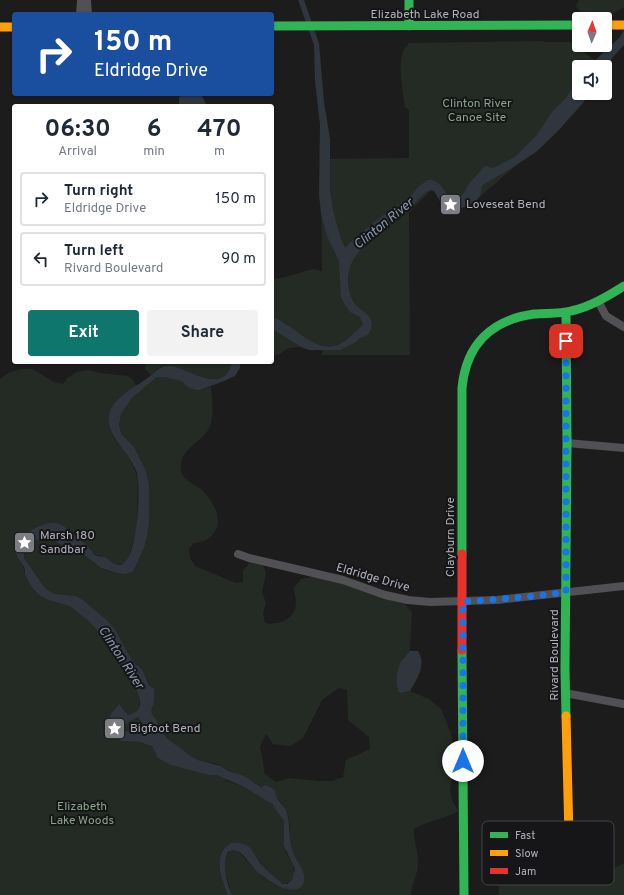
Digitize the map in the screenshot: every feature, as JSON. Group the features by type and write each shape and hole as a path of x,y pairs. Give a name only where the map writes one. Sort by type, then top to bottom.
{"street":[{"path":"80,12 81,0"},
{"path":"87,0 88,12"},
{"path":"409,0 409,26"},
{"name":"Elizabeth Lake Road","path":"274,26 572,25"},
{"path":"612,25 624,25"},
{"path":"0,27 12,27"},
{"name":"Clayburn Drive","path":"464,895 463,376 468,357 476,343 488,332 502,324 516,318 535,314 566,312 598,301 624,286"},
{"path":"598,301 606,316 624,327"},
{"name":"Rivard Boulevard","path":"566,312 566,693 569,821"},
{"path":"567,443 624,448"},
{"name":"Eldridge Drive","path":"238,554 249,558 343,580 385,595 408,600 430,602 463,602 536,596 624,586"},
{"path":"566,693 624,704"}],"green space":[{"path":"579,0 624,0 624,7 612,14 612,12 580,12 576,6"},
{"name":"Clinton River Canoe Site","path":"570,42 572,43 572,52 584,52 595,60 572,60 572,100 575,100 555,132 469,206 458,199 451,200 445,192 435,187 409,212 410,355 322,355 322,346 315,344 283,322 274,319 274,279 313,269 322,271 321,159 409,158 409,110 405,107 401,74 402,56 404,49 408,43"},
{"path":"274,330 301,347 288,348 280,354 274,356"},
{"path":"146,364 231,364 227,373 220,378 211,379 169,367 161,367 151,375 145,369"},
{"name":"Elizabeth Lake Woods","path":"22,369 32,369 54,382 63,384 67,378 77,372 88,370 128,376 134,381 136,386 116,401 109,416 110,429 114,438 126,453 138,478 137,529 128,560 123,564 116,565 103,556 96,555 77,537 64,527 55,523 41,525 23,535 16,547 16,556 23,566 26,577 34,591 42,597 71,607 93,624 109,644 132,678 140,698 139,708 137,711 128,715 119,704 110,715 111,734 123,741 140,742 225,775 227,781 260,796 276,808 281,814 285,824 285,851 294,870 292,880 285,884 280,882 270,874 251,849 226,846 226,856 230,851 237,851 259,874 276,886 303,885 304,881 303,872 292,851 290,826 287,812 283,805 270,792 254,782 217,764 201,761 192,757 158,728 151,724 128,731 124,729 125,724 128,721 131,719 144,717 153,708 155,700 154,688 150,685 142,669 134,663 117,632 108,621 76,596 53,594 45,588 24,558 25,546 36,540 56,540 63,542 79,551 107,571 119,572 135,569 144,548 149,524 132,445 124,439 120,428 119,419 132,398 157,377 164,377 181,381 196,390 211,387 213,410 209,429 186,452 181,464 181,471 183,475 203,491 215,509 218,520 218,525 210,538 194,543 189,549 190,558 195,566 236,583 243,582 243,571 249,563 263,565 266,574 262,592 266,603 263,613 265,623 270,624 281,622 290,617 295,608 296,602 294,589 301,579 312,577 330,579 404,603 412,612 410,651 403,657 397,686 398,692 401,693 410,691 429,699 441,709 451,733 455,756 450,790 453,802 458,811 414,829 418,864 411,895 232,895 226,874 225,889 227,895 0,895 0,379 10,372","holes":["339,688 347,690 348,720 369,737 370,749 346,760 343,777 332,781 289,778 276,782 265,774 260,746 266,734 273,744 290,746 303,738 322,700"]},
{"path":"624,864 624,895 499,895 499,885 614,885 614,869"}],"water":[{"path":"298,0 304,0 319,43 324,102 330,139 330,191 333,210 345,248 382,216 411,196 418,187 428,180 433,180 440,184 451,200 458,199 480,171 486,166 492,168 496,167 516,156 536,136 552,112 566,98 572,88 572,100 585,100 558,131 536,152 484,184 480,196 471,204 450,211 442,205 434,191 430,190 426,192 405,213 367,243 350,266 348,282 349,292 353,301 370,318 372,323 368,335 340,350 309,350 301,347 274,330 274,318 321,346 331,347 341,344 363,324 360,317 350,312 341,297 339,261 327,236 321,213 319,195 320,125 315,81 314,45"},
{"path":"624,30 624,45 611,60 595,60 604,52 612,52 612,44 620,37"},
{"path":"202,96 206,104 179,104 179,97"},
{"path":"231,364 240,364 240,368 235,376 200,390 188,387 181,381 157,377 132,398 121,414 119,425 122,435 134,447 145,469 149,485 149,524 147,536 144,548 133,571 124,574 101,568 75,548 64,546 50,539 40,539 28,543 24,549 24,558 45,588 54,594 76,596 108,621 117,632 134,663 142,669 149,685 154,688 155,700 152,708 148,713 131,720 126,724 124,730 128,731 151,724 157,726 167,738 198,760 221,766 229,771 244,776 261,787 266,785 275,790 276,797 287,813 291,847 302,868 304,882 298,889 285,889 258,873 247,859 238,851 232,851 228,852 225,868 232,895 227,895 220,871 220,861 224,849 233,843 242,844 253,851 260,863 283,884 287,884 292,880 295,869 284,846 284,821 272,804 244,787 217,775 209,775 171,765 158,758 152,746 140,742 121,741 111,734 110,715 119,704 128,715 136,712 140,705 135,686 110,646 92,624 71,607 45,599 38,594 27,578 23,565 16,554 18,542 27,533 42,525 56,523 73,533 95,555 105,557 118,565 126,561 131,552 137,524 139,493 138,481 134,465 111,431 109,416 111,409 124,394 157,370 165,366 176,367 204,378 213,379 221,378 228,373"},
{"path":"410,651 418,651 421,656 422,661 420,671 410,691 401,693 398,692 397,686 398,670 402,660"}],"waterway":[{"name":"Clinton River","path":"145,710 145,716 151,724 156,739"}],"traffic: fast":[{"path":"409,0 409,26"},
{"path":"274,26 572,25"},
{"path":"462,554 462,388 464,373 475,347 483,337 505,322 534,314 562,313 585,307 599,301 624,286"},
{"path":"566,312 566,716"},
{"path":"462,650 464,895"}],"traffic: slow":[{"path":"612,25 624,25"},
{"path":"0,27 12,27"},
{"path":"566,716 569,821"}],"traffic: jam":[{"path":"462,554 462,650"}],"place":[{"name":"Loveseat Bend","path":"450,204"},
{"name":"Marsh 180 Sandbar","path":"24,542"},
{"name":"Bigfoot Bend","path":"115,728"}],"route":[{"path":"463,761 463,602 497,600 566,592 566,341"}]}
